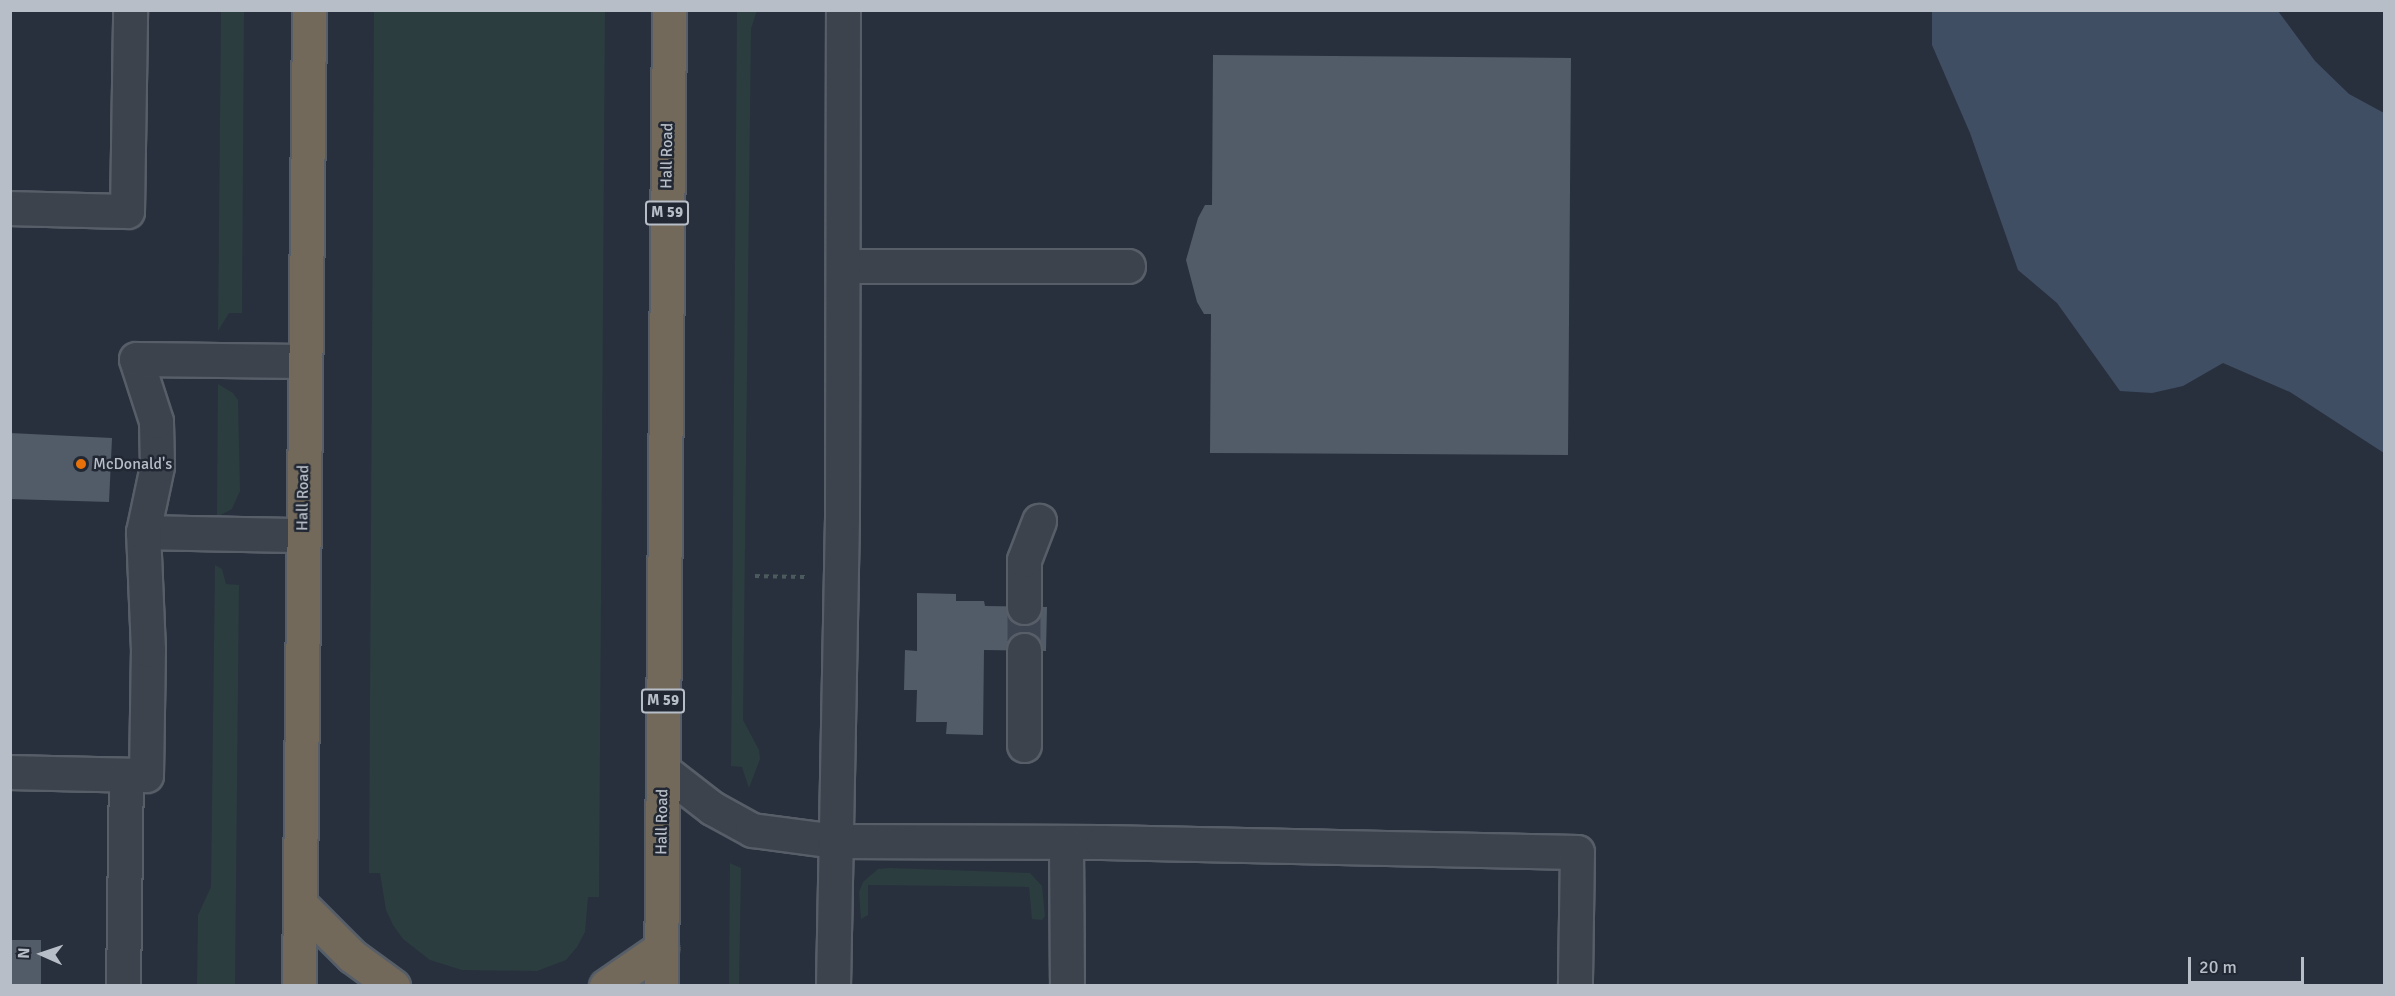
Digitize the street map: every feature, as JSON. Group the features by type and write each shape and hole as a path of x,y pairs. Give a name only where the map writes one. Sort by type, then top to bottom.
{"highway":[{"name":"Hall Road","path":"299,986 309,10"},
{"name":"Hall Road","path":"661,986 669,10"},
{"path":"300,904 352,956 393,986"},
{"path":"606,986 661,948"}],"lane":[{"path":"10,208 127,212 130,10"},
{"path":"833,986 834,841 841,589 843,10"},
{"path":"843,266 1128,266"},
{"path":"10,772 146,775 148,650 143,532 157,466 156,421 136,359 305,361"},
{"path":"1024,607 1024,560 1038,521"},
{"path":"143,532 303,535"},
{"path":"1024,651 1024,745"},
{"path":"663,770 712,808 752,830 834,841 1066,845 1102,842 1577,852 1575,986"},
{"path":"123,986 126,775"},
{"path":"1066,845 1067,986"}],"path":[{"path":"754,576 813,577"}],"shaded area":[{"path":"757,10 751,29 743,720 759,750 760,759 749,788 742,767 731,766 737,11"},
{"path":"221,11 244,11 242,313 229,313 218,331"},
{"path":"374,11 605,11 599,897 588,897 585,932 577,947 566,960 537,971 462,970 430,960 403,939 393,925 386,910 380,873 369,873"},
{"path":"218,384 233,393 238,400 240,491 232,509 217,517"},
{"path":"215,565 222,569 226,584 239,585 235,986 197,985 198,915 211,887"},
{"path":"730,863 741,868 739,985 729,985"},
{"path":"878,869 1030,873 1042,886 1045,916 1042,920 1032,919 1029,887 868,885 868,915 861,919 859,892 863,882"}],"water":[{"path":"1932,11 2278,11 2315,61 2349,94 2384,113 2384,453 2290,392 2223,363 2183,386 2152,393 2120,391 2057,303 2018,270 1970,133 1932,45"}],"building":[{"path":"1213,55 1571,58 1568,455 1210,453 1211,314 1204,314 1197,302 1186,260 1198,218 1205,205 1212,205"},
{"path":"10,433 112,438 109,502 10,499"},
{"path":"917,593 956,594 956,601 984,601 985,606 1047,607 1046,651 984,650 983,735 946,734 947,722 916,722 917,690 904,690 905,650 917,651"},
{"path":"10,940 41,940 41,986 10,986"}],"tunnel":[{"path":"1024,607 1024,650"}],"place":[{"name":"McDonald's","path":"81,464"}]}
